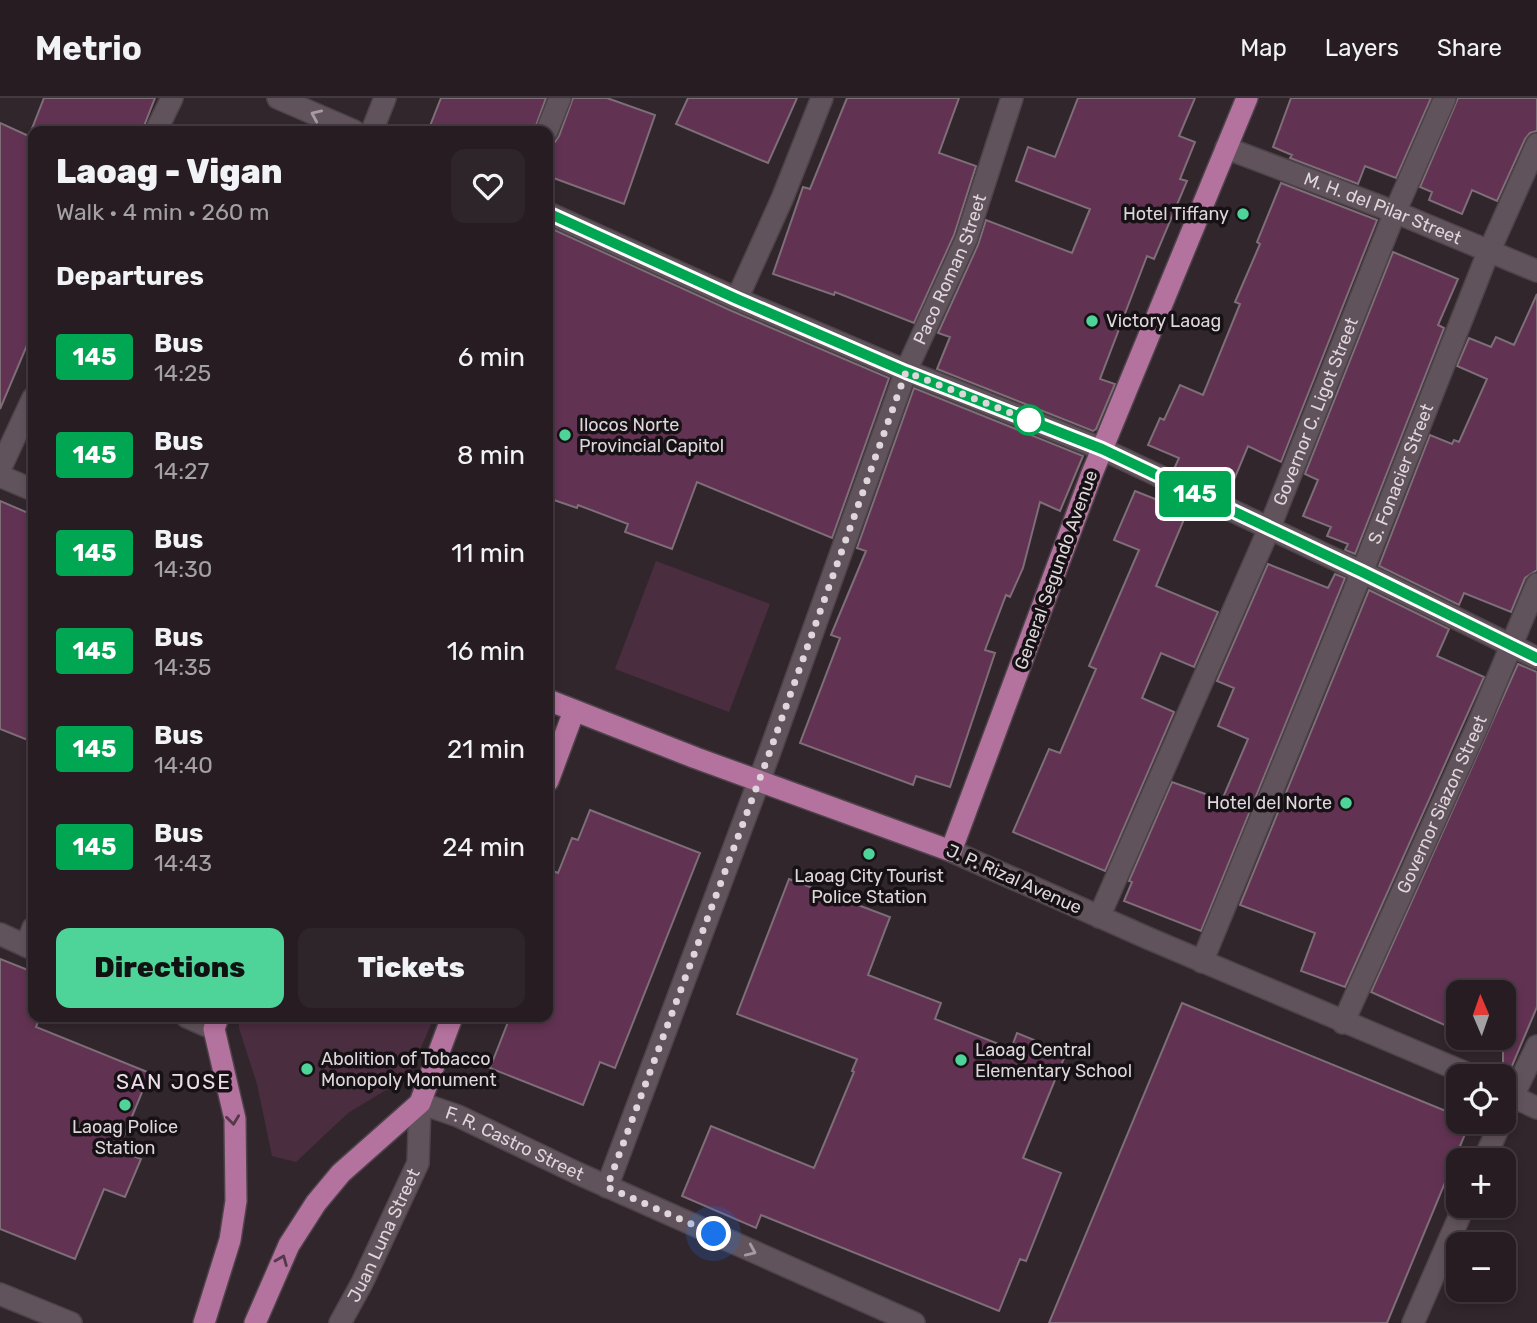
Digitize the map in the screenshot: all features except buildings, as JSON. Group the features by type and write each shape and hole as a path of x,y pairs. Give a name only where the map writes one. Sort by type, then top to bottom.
{"highway":[{"name":"General Segundo Avenue","path":"951,851 1102,449 1247,98"},
{"name":"J. P. Rizal Avenue","path":"553,703 951,851"},
{"path":"553,768 574,711"},
{"path":"255,1323 289,1245 316,1203 341,1173 420,1103 450,1022"},
{"path":"204,1323 230,1240 236,1201 235,1119 216,1023"}],"street":[{"path":"158,126 172,98"},
{"path":"278,98 342,126"},
{"path":"374,126 385,98"},
{"path":"549,126 560,98"},
{"path":"737,299 782,199 822,98"},
{"name":"Paco Roman Street","path":"607,1187 760,780 906,372 966,240 1012,98"},
{"name":"Governor C. Ligot Street","path":"1099,917 1269,529 1395,212 1445,98"},
{"name":"S. Fonacier Street","path":"1202,962 1362,572 1489,251 1537,144"},
{"name":"M. H. del Pilar Street","path":"1226,148 1395,212 1537,271"},
{"path":"553,215 906,372 1102,449 1537,658"},
{"path":"0,469 28,409"},
{"path":"0,476 28,488"},
{"name":"Governor Siazon Street","path":"1343,1023 1478,725 1537,584"},
{"name":"J. P. Rizal Avenue","path":"951,851 1343,1023 1446,1065"},
{"path":"0,934 28,940"},
{"path":"1516,1081 1537,1046"},
{"path":"1516,1098 1537,1108"},
{"name":"F. R. Castro Street","path":"420,1103 458,1116 607,1187 914,1323"},
{"name":"Juan Luna Street","path":"340,1323 371,1265 418,1163 420,1103"},
{"path":"1413,1323 1460,1218"},
{"path":"0,1294 69,1323"}],"shaded area":[{"path":"656,561 770,604 729,712 615,669"},
{"path":"239,1022 432,1022 413,1067 391,1087 348,1113 296,1162 272,1156 257,1084"}],"bus line":[{"name":"145","path":"553,215 906,372 1102,449 1537,658"}],"place":[{"name":"Hotel Tiffany","path":"1243,214"},
{"name":"Victory Laoag","path":"1092,321"},
{"name":"Ilocos Norte Provincial Capitol","path":"565,435"},
{"name":"Hotel del Norte","path":"1346,803"},
{"name":"Laoag City Tourist Police Station","path":"869,854"},
{"name":"Laoag Central Elementary School","path":"961,1060"},
{"name":"Abolition of Tobacco Monopoly Monument","path":"307,1069"},
{"name":"Laoag Police Station","path":"125,1105"}],"district":[{"name":"SAN JOSE","path":"174,1082"}],"route":[{"path":"714,1234 607,1187 769,754 906,372 1029,420"}]}
